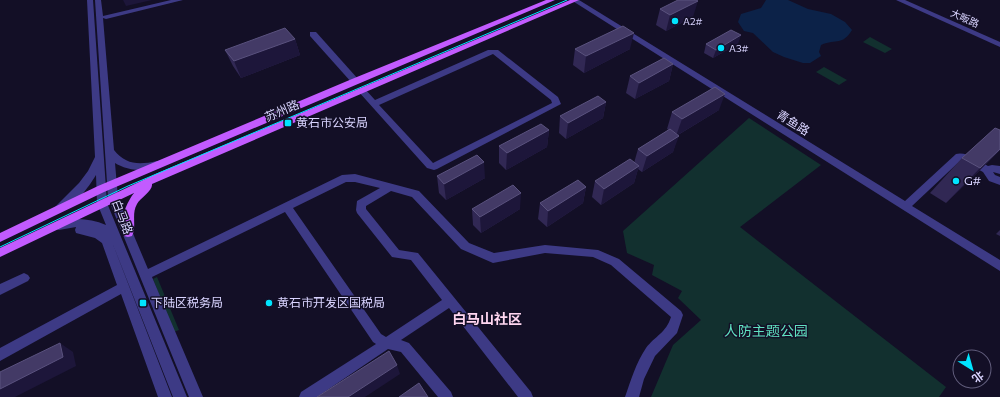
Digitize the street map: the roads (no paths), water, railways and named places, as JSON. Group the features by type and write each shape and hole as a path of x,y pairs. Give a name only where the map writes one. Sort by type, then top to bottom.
{"main road":[{"name":"苏州路","path":"0,238 112,184 355,81 552,0"},
{"name":"苏州路","path":"0,252 161,176 575,0"},
{"path":"128,233 128,212 135,199 142,191 161,176"}],"street":[{"name":"白马路","path":"90,0 104,150 112,184 113,198 196,397"},
{"name":"白马路","path":"98,0 104,150 101,189 102,203 180,397"},
{"path":"106,17 160,2 180,0"},
{"name":"青鱼路","path":"575,0 1000,266"},
{"name":"大畈路","path":"899,0 1000,45"},
{"path":"313,34 355,81"},
{"path":"362,91 373,104 430,166 434,167 557,104 555,99 495,52 491,52 373,104"},
{"path":"50,214 66,203 80,188 94,170 104,150 120,162 136,167 161,163"},
{"path":"905,207 960,156 987,170 989,176 1000,181"},
{"path":"987,170 992,168 1000,170"},
{"path":"146,275 345,178 355,178 415,194 465,246 493,258 545,249 594,253 615,262 677,315 673,329 651,352 638,377 632,397"},
{"path":"390,187 361,204 361,210 396,254 414,256 526,397"},
{"path":"287,207 377,338 387,343 405,347 446,397"},
{"path":"48,230 69,223 94,225 109,231 119,244"},
{"path":"80,230 98,234 106,240 166,397"},
{"path":"0,290 24,278"},
{"path":"0,355 123,286"},
{"path":"306,397 450,301"}],"water":[{"path":"766,0 788,0 808,9 831,14 845,22 852,30 842,40 821,45 819,52 821,56 810,63 803,63 784,57 773,52 753,33 744,31 738,22 741,14 761,8"}],"tram line":[{"path":"0,247 128,186 567,0"}],"place":[{"name":"A2#","path":"675,21"},
{"name":"A3#","path":"721,48"},
{"name":"黄石市公安局","path":"288,123"},
{"name":"G#","path":"956,181"},
{"name":"下陆区税务局","path":"143,303"},
{"name":"黄石市开发区国税局","path":"269,303"}],"district":[{"name":"白马山社区","path":"487,319"}],"park label":[{"name":"人防主题公园","path":"766,331"}]}
